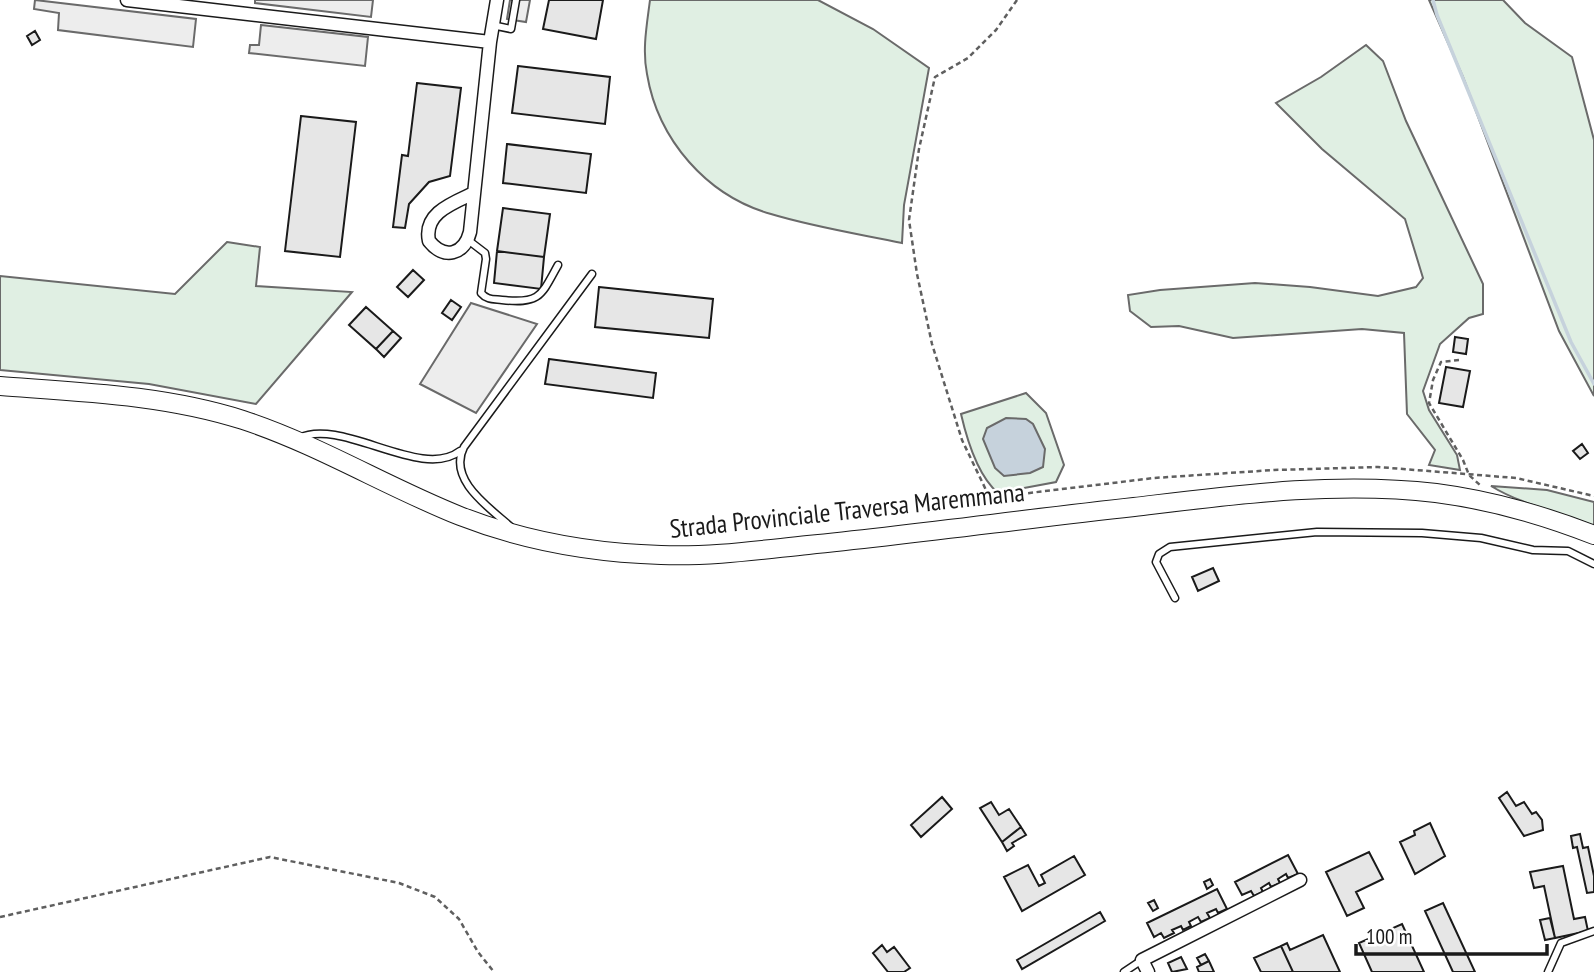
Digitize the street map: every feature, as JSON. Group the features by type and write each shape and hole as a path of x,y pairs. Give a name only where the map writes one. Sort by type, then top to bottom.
{"main road":[{"name":"Strada Provinciale Traversa Maremmana","path":"0,386 134,397 188,406 242,420 295,440 452,513 521,535 603,551 688,555 844,541 1188,500 1299,490 1382,489 1433,493 1484,501 1543,517 1594,535"}],"street":[{"path":"127,0 490,41"},
{"path":"474,193 440,212 430,222 428,231 431,244 447,254 456,252 468,240 474,193 490,41 497,0"},
{"path":"1149,972 1142,960 1300,880"}],"lane":[{"path":"492,25 511,29 516,0"},
{"path":"468,240 485,253 481,293 486,298 530,301 545,288 558,265"},
{"path":"295,440 312,433 326,434 433,459 453,456 464,447 592,274"},
{"path":"464,447 459,467 469,487 521,535"},
{"path":"1175,598 1156,562 1159,554 1170,547 1317,532 1422,533 1481,538 1532,550 1573,552 1594,564"},
{"path":"1548,972 1561,943 1594,931"},
{"path":"1124,972 1142,960"}],"path":[{"path":"1017,0 996,30 968,58 936,77 919,149 909,220 917,275 932,344 962,440 986,490 996,497 1154,478 1274,470 1378,467 1516,478 1594,496"},
{"path":"1459,360 1441,362 1433,380 1429,402 1469,475 1481,486 1484,501"},
{"path":"0,917 270,857 399,883 435,897 459,919 478,952 494,972"}],"green space":[{"path":"650,0 818,0 873,29 929,68 904,205 902,243 820,227 748,206 726,194 689,162 662,121 647,74 645,56"},
{"path":"1429,0 1503,0 1525,23 1572,57 1594,140 1594,396 1559,331 1463,77"},
{"path":"1366,45 1383,61 1406,121 1483,284 1483,314 1469,318 1440,344 1423,391 1429,410 1457,455 1460,470 1429,465 1435,450 1407,414 1404,333 1362,329 1233,338 1179,326 1151,327 1130,311 1128,295 1160,290 1255,283 1378,296 1416,287 1423,278 1405,219 1322,149 1276,103 1321,77"},
{"path":"227,242 260,247 256,286 352,292 256,404 149,384 0,370 0,276 175,294"},
{"path":"1026,393 1046,413 1064,465 1056,482 998,493 979,467 961,414"},
{"path":"1491,486 1547,490 1594,502 1594,526 1528,503"}],"shaded area":[{"path":"35,0 196,19 193,47 58,30 59,13 34,9"},
{"path":"255,0 373,0 371,17 255,3"},
{"path":"510,0 530,0 526,22 507,19"},
{"path":"261,25 368,37 365,66 249,53 250,45 259,45"},
{"path":"471,303 537,324 476,413 420,384"},
{"path":"1006,418 1026,419 1033,424 1045,449 1043,467 1030,473 1004,476 995,468 983,439 987,428"}],"building":[{"path":"549,0 603,0 596,39 543,29"},
{"path":"35,31 40,40 32,45 27,36"},
{"path":"518,66 610,77 605,124 512,113"},
{"path":"417,83 461,88 450,176 429,182 409,204 405,228 393,227 402,155 408,156"},
{"path":"301,116 356,122 340,257 285,251"},
{"path":"507,144 591,154 586,193 503,183"},
{"path":"503,208 550,214 544,257 497,251"},
{"path":"497,251 544,257 541,289 494,283"},
{"path":"413,270 424,280 408,297 397,287"},
{"path":"599,287 713,299 709,338 595,327"},
{"path":"451,300 461,307 452,320 442,313"},
{"path":"366,307 393,331 376,349 349,325"},
{"path":"393,331 401,338 384,357 376,349"},
{"path":"1455,337 1468,339 1466,354 1453,352"},
{"path":"549,359 656,373 653,398 545,384"},
{"path":"1446,367 1470,371 1463,407 1439,403"},
{"path":"1582,444 1588,453 1580,459 1573,451"},
{"path":"1213,568 1219,581 1198,591 1192,577"},
{"path":"1507,792 1516,806 1524,802 1532,814 1536,812 1542,820 1543,830 1524,836 1499,798"},
{"path":"942,797 952,809 921,837 911,825"},
{"path":"991,802 999,815 1009,809 1021,827 1002,842 980,808"},
{"path":"1430,823 1445,856 1415,874 1400,842 1415,835 1414,831"},
{"path":"1021,827 1026,835 1012,843 1014,846 1007,851 1002,842"},
{"path":"1580,834 1583,848 1588,847 1594,876 1594,892 1587,893 1577,847 1573,848 1571,836"},
{"path":"1369,852 1383,879 1356,892 1364,908 1347,916 1326,872"},
{"path":"1288,855 1298,874 1288,878 1286,874 1278,879 1280,883 1271,887 1269,883 1261,888 1263,892 1254,896 1251,891 1242,895 1235,882"},
{"path":"1074,856 1085,875 1022,911 1004,877 1028,865 1039,886 1045,883 1041,875"},
{"path":"1563,866 1574,919 1585,917 1588,931 1555,938 1544,886 1534,888 1530,872"},
{"path":"1210,879 1213,885 1207,889 1204,882"},
{"path":"1217,889 1227,909 1218,913 1216,909 1207,913 1210,918 1201,922 1198,917 1189,922 1191,926 1183,930 1181,926 1172,930 1174,933 1164,938 1161,933 1154,937 1147,923"},
{"path":"1154,900 1158,908 1153,911 1148,903"},
{"path":"1443,903 1475,972 1453,972 1425,911"},
{"path":"1100,912 1105,921 1022,969 1017,960"},
{"path":"1550,918 1555,938 1545,940 1540,920"},
{"path":"1402,924 1424,972 1372,972 1359,943"},
{"path":"1323,935 1340,972 1293,972 1281,946 1287,943 1290,950"},
{"path":"882,945 887,952 894,947 910,968 904,972 888,972 873,953"},
{"path":"1281,946 1293,972 1261,972 1254,958"},
{"path":"1205,954 1209,961 1201,965 1197,958"},
{"path":"1181,957 1187,969 1172,972 1168,963"},
{"path":"1209,961 1214,972 1199,972 1197,967"}],"waterway":[{"path":"1433,0 1571,342 1594,384"}]}
